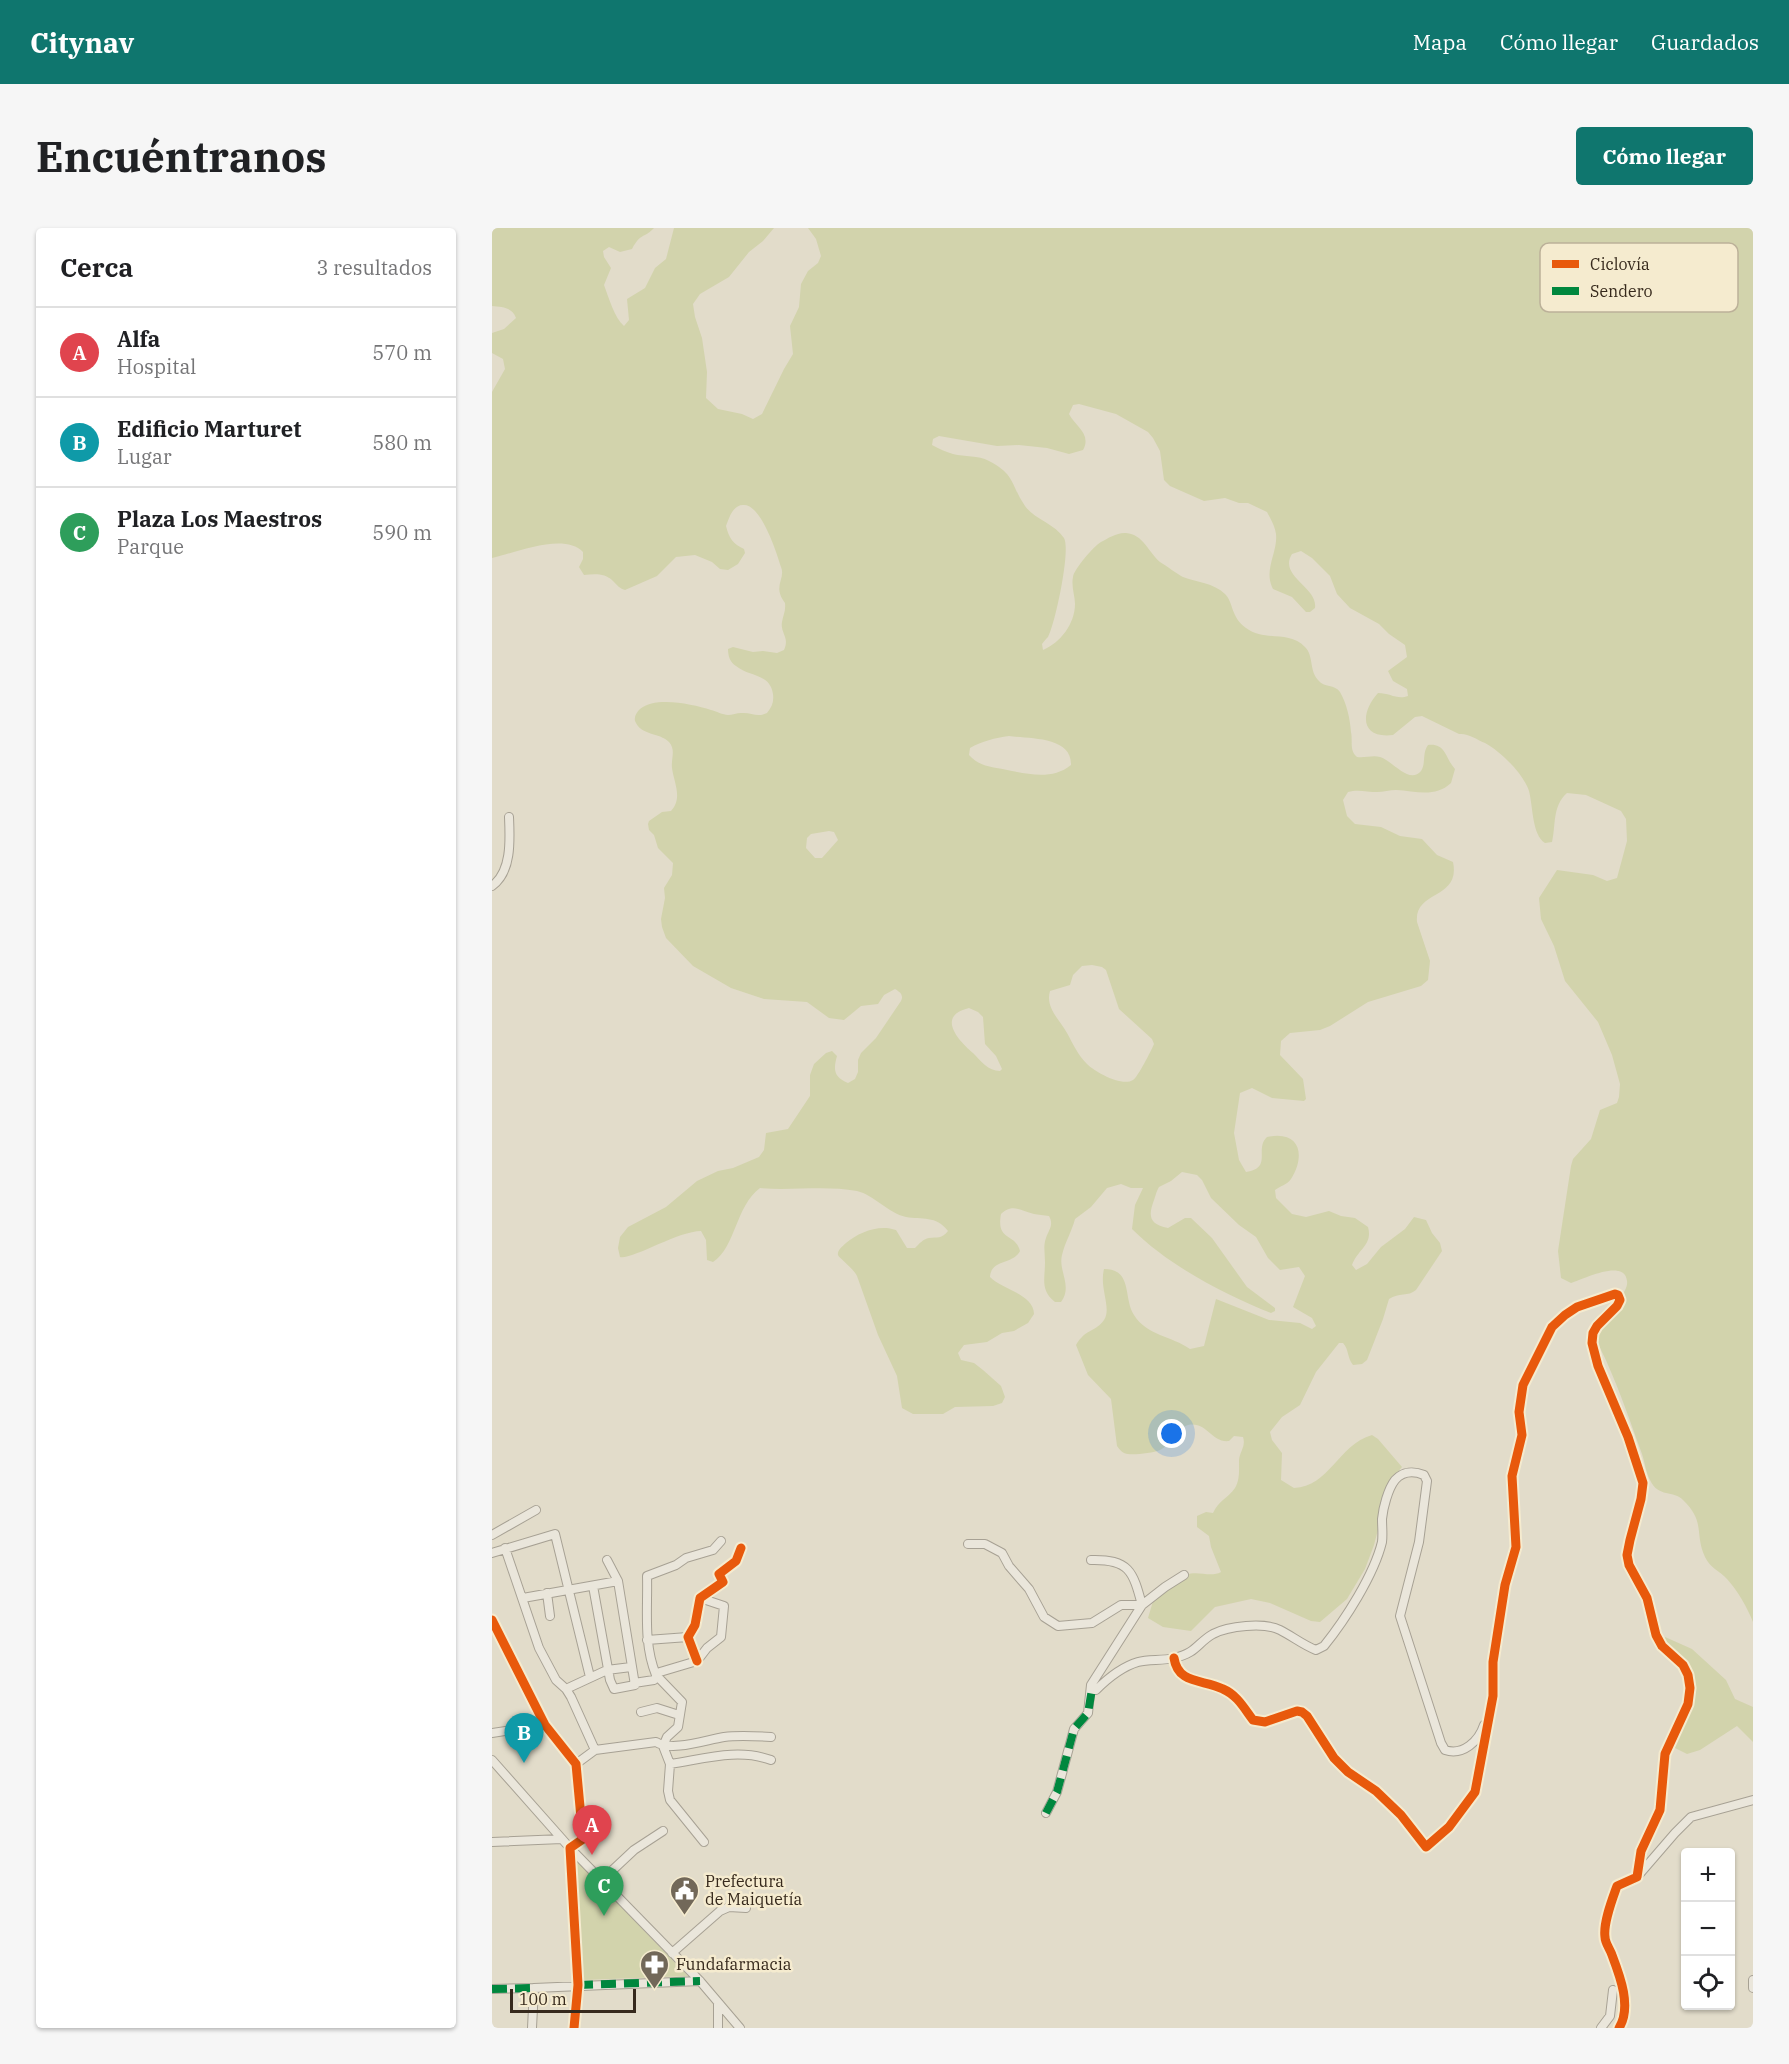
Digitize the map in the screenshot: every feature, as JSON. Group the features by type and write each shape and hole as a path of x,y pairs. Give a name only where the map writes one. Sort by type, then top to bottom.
{"street":[{"path":"492,886 500,878 508,857 509,817"},
{"path":"1174,1658 1180,1673 1188,1678 1224,1689 1236,1697 1253,1720 1265,1722 1297,1711 1302,1712 1307,1716 1334,1758 1348,1772 1376,1791 1401,1815 1426,1847 1449,1827 1475,1792 1493,1696 1493,1662 1505,1585 1516,1547 1512,1476 1522,1435 1519,1412 1523,1385 1552,1328 1565,1315 1577,1307 1615,1294 1618,1295 1620,1300 1597,1326 1593,1333 1592,1343 1598,1366 1628,1437 1633,1459 1643,1483 1627,1555 1629,1565 1647,1598 1656,1635 1662,1646 1683,1665 1688,1675 1690,1688 1688,1704 1665,1754 1660,1810 1641,1851 1637,1877"},
{"path":"1092,1689 1096,1690 1110,1676 1137,1662 1174,1658 1195,1650 1209,1636 1224,1628 1243,1626 1278,1629 1316,1650 1324,1646 1363,1588 1382,1544 1382,1517 1385,1502 1395,1480 1404,1474 1415,1472 1424,1475 1427,1481 1419,1542 1400,1616 1445,1750 1459,1751 1470,1745 1482,1732 1493,1696"},
{"path":"492,1535 536,1510"},
{"path":"492,1553 555,1534 590,1677"},
{"path":"704,1842 670,1800 668,1791 669,1764 663,1746 667,1737 678,1727 682,1702 656,1675 647,1640 647,1576 676,1565 686,1558 713,1550 721,1541"},
{"path":"968,1544 985,1544 1002,1553 1009,1566 1029,1589 1044,1617 1058,1626 1092,1623 1121,1605 1142,1605"},
{"path":"505,1548 539,1648 556,1680 566,1689 595,1750"},
{"path":"688,1637 695,1625 700,1598 723,1582 719,1574 735,1561 741,1548"},
{"path":"607,1560 618,1581 634,1683"},
{"path":"1091,1560 1116,1562 1129,1569 1135,1578 1142,1605"},
{"path":"1046,1814 1057,1792 1074,1729 1088,1713 1091,1685 1142,1605 1184,1575"},
{"path":"523,1598 618,1581"},
{"path":"593,1586 606,1649 607,1670 614,1689 654,1680 660,1672 697,1661 721,1636 724,1606 700,1598"},
{"path":"547,1593 550,1616"},
{"path":"492,1620 545,1725 576,1764 583,1839 570,1848"},
{"path":"647,1640 688,1637"},
{"path":"688,1637 697,1661"},
{"path":"566,1689 607,1670 631,1667"},
{"path":"641,1712 657,1708 679,1715"},
{"path":"492,1733 545,1725"},
{"path":"576,1764 595,1750 656,1742 663,1746 684,1745 744,1735 771,1737"},
{"path":"669,1764 730,1754 752,1755 771,1760"},
{"path":"492,1760 570,1848 700,1981 740,2028"},
{"path":"1620,2028 1624,2020 1625,2001 1605,1937 1610,1907 1617,1886 1637,1877 1691,1817 1753,1800"},
{"path":"602,1880 634,1850 663,1831"},
{"path":"492,1842 562,1839"},
{"path":"570,1848 578,1985 574,2028"},
{"path":"672,1953 720,1911 729,1907 746,1908"},
{"path":"1753,1980 1753,1988"},
{"path":"492,1989 700,1981"},
{"path":"532,2028 534,1988"},
{"path":"1601,2028 1610,2016 1613,1990"},
{"path":"718,2004 718,2028"}],"green space":[{"path":"492,228 654,228 640,238 632,249 620,252 609,247 603,251 611,268 604,285 615,312 624,326 629,320 627,299 645,288 655,268 666,259 674,228 774,228 749,252 729,277 700,294 693,304 702,338 707,372 706,398 718,409 753,419 762,414 793,354 790,326 799,307 801,284 808,271 818,263 821,256 816,239 808,228 1753,228 1753,1622 1735,1589 1705,1557 1697,1521 1690,1508 1679,1497 1662,1492 1653,1486 1622,1398 1596,1339 1595,1323 1602,1312 1624,1291 1627,1283 1625,1274 1612,1270 1571,1283 1561,1278 1558,1251 1573,1159 1591,1139 1600,1110 1617,1103 1620,1084 1612,1055 1598,1022 1565,981 1554,946 1541,919 1539,898 1557,870 1593,875 1607,881 1617,878 1627,841 1626,819 1621,811 1586,795 1567,793 1557,810 1552,842 1545,843 1535,827 1526,784 1510,763 1491,747 1422,716 1415,717 1393,735 1374,733 1366,723 1366,716 1378,693 1408,696 1407,689 1393,681 1388,671 1407,657 1405,645 1379,624 1350,608 1337,594 1330,576 1312,558 1301,551 1292,554 1289,562 1290,569 1311,594 1315,608 1306,612 1292,597 1273,589 1270,582 1270,568 1276,534 1267,512 1248,503 1239,503 1225,498 1204,501 1170,486 1164,480 1160,451 1153,438 1148,432 1116,414 1079,404 1073,405 1069,414 1082,430 1085,444 1083,450 1069,454 1047,448 1019,445 997,446 939,436 933,439 932,445 942,450 980,458 998,466 1012,480 1029,511 1064,538 1065,557 1058,603 1051,630 1042,644 1043,650 1061,638 1072,619 1075,604 1073,577 1080,563 1104,540 1120,533 1132,534 1141,540 1160,562 1178,574 1221,590 1228,598 1237,619 1246,628 1261,634 1292,639 1305,647 1318,680 1340,692 1349,717 1352,748 1357,757 1380,757 1406,774 1416,775 1421,771 1428,745 1434,745 1442,749 1455,769 1451,783 1438,791 1355,791 1348,792 1343,800 1347,816 1355,824 1381,827 1400,836 1422,839 1437,855 1453,862 1454,874 1450,883 1422,904 1418,912 1417,922 1430,961 1428,980 1421,986 1368,1002 1320,1030 1290,1033 1281,1041 1280,1055 1303,1079 1306,1099 1304,1101 1272,1098 1252,1088 1240,1093 1234,1133 1239,1160 1246,1172 1259,1167 1263,1142 1267,1137 1287,1137 1293,1141 1299,1153 1296,1170 1289,1181 1275,1190 1276,1198 1292,1214 1306,1217 1329,1211 1355,1218 1368,1227 1367,1243 1352,1265 1356,1270 1367,1264 1381,1247 1405,1229 1414,1217 1426,1220 1440,1243 1442,1251 1416,1290 1389,1299 1367,1360 1362,1364 1353,1365 1345,1345 1339,1343 1316,1372 1300,1405 1282,1417 1270,1432 1272,1440 1282,1453 1281,1480 1294,1488 1316,1481 1350,1447 1372,1435 1402,1467 1391,1480 1374,1545 1365,1569 1347,1599 1320,1622 1311,1621 1270,1603 1251,1599 1215,1607 1191,1631 1163,1627 1148,1618 1154,1598 1186,1575 1221,1572 1209,1536 1197,1527 1197,1516 1206,1512 1213,1513 1237,1485 1239,1460 1244,1440 1243,1437 1234,1436 1229,1441 1223,1441 1200,1426 1188,1425 1179,1430 1160,1450 1131,1454 1119,1449 1111,1399 1088,1375 1076,1345 1083,1336 1101,1324 1106,1315 1104,1269 1113,1270 1123,1279 1131,1308 1139,1322 1153,1332 1190,1349 1204,1346 1216,1299 1269,1320 1300,1323 1312,1329 1316,1326 1312,1318 1293,1307 1305,1276 1299,1267 1280,1270 1268,1258 1256,1237 1239,1225 1211,1198 1197,1175 1182,1172 1159,1187 1152,1206 1151,1215 1154,1222 1168,1228 1185,1218 1191,1218 1212,1238 1247,1287 1275,1308 1275,1311 1271,1313 1215,1288 1162,1255 1146,1242 1132,1229 1135,1205 1143,1188 1131,1188 1121,1184 1107,1188 1091,1207 1075,1219 1061,1261 1066,1290 1061,1302 1055,1302 1050,1298 1044,1284 1045,1244 1051,1225 1049,1216 1009,1209 1001,1214 1001,1229 1018,1245 1020,1251 1017,1255 994,1267 990,1277 1029,1301 1034,1314 1028,1323 1014,1331 1002,1333 987,1342 964,1345 958,1353 961,1360 974,1363 1001,1386 1005,1397 1002,1403 993,1406 955,1407 943,1414 913,1414 902,1408 897,1376 878,1335 857,1276 838,1255 843,1245 857,1235 883,1228 896,1230 907,1248 915,1248 925,1239 946,1234 948,1231 939,1222 899,1215 857,1191 833,1188 760,1188 745,1205 727,1247 713,1262 707,1260 706,1240 701,1231 680,1235 626,1257 620,1257 618,1248 620,1237 628,1227 666,1207 697,1181 759,1157 764,1150 766,1133 788,1129 810,1096 810,1075 814,1064 826,1053 832,1051 837,1056 835,1069 837,1076 848,1083 855,1079 861,1053 876,1038 901,1001 902,995 895,989 884,995 878,1004 861,1006 844,1020 829,1018 807,1002 764,999 731,988 693,966 666,938 661,919 665,898 664,888 672,875 673,863 658,848 648,824 662,812 671,811 675,806 677,790 672,768 673,751 665,739 641,729 635,721 635,716 647,705 664,702 694,705 726,715 767,713 773,702 773,694 768,682 741,670 730,659 728,649 733,647 753,652 777,653 784,650 786,642 782,626 785,603 779,587 781,567 762,520 750,507 743,505 734,510 726,526 732,540 744,549 745,553 738,564 728,570 720,569 712,562 695,555 676,557 657,576 625,590 603,575 584,575 579,567 583,559 583,552 575,546 552,544 492,558 492,392 505,369 503,359 492,353 492,333 504,329 516,318 503,307 492,306","holes":["1009,736 1038,739 1057,744 1065,749 1071,765 1050,774 1035,775 989,766 969,755 970,748 989,740","834,832 838,840 822,858 815,858 806,848 807,838 811,834","1092,965 1106,970 1119,1009 1152,1039 1154,1044 1135,1078 1128,1082 1102,1074 1087,1064 1051,1008 1050,991 1070,985 1073,975 1082,966","969,1008 983,1017 985,1044 996,1056 1002,1069 1000,1071 985,1065 967,1048 953,1029 954,1017"]},
{"path":"1665,1637 1692,1649 1726,1680 1735,1699 1753,1707 1753,1742 1737,1726 1700,1750 1687,1754 1675,1748 1676,1732 1686,1693 1680,1668 1663,1641"},
{"path":"573,1857 688,1976 583,1980"}],"marked path":[{"path":"1046,1813 1057,1792 1074,1729 1088,1713 1092,1689"},
{"path":"578,1985 700,1981"},
{"path":"492,1989 534,1988"}],"cycle path":[{"path":"1174,1658 1176,1667 1186,1677 1228,1692 1240,1702 1253,1720 1265,1722 1297,1711 1302,1712 1307,1716 1334,1758 1348,1772 1376,1791 1401,1815 1426,1847 1449,1827 1475,1792 1493,1696 1493,1662 1505,1585 1516,1547 1512,1476 1522,1435 1519,1412 1523,1385 1552,1327 1577,1307 1615,1294 1618,1295 1620,1300 1617,1306 1597,1326 1593,1333 1592,1343 1598,1366 1628,1437 1643,1483 1627,1555 1629,1565 1647,1598 1656,1635 1662,1646 1683,1665 1688,1675 1690,1688 1688,1704 1665,1754 1660,1810 1641,1851 1637,1877 1617,1886 1607,1918 1605,1939 1618,1972 1625,2001 1625,2011 1619,2028"},
{"path":"697,1661 688,1637 695,1625 700,1598 723,1582 719,1574 736,1561 741,1548"},
{"path":"492,1620 545,1725 576,1764 583,1839 570,1848 578,1985 574,2028"}],"place":[{"name":"Edificio Marturet","path":"524,1763"},
{"name":"Alfa","path":"592,1855"},
{"name":"Plaza Los Maestros","path":"604,1916"},
{"name":"Prefectura de Maiquetía","path":"684,1916"},
{"name":"Fundafarmacia","path":"655,1990"}]}
